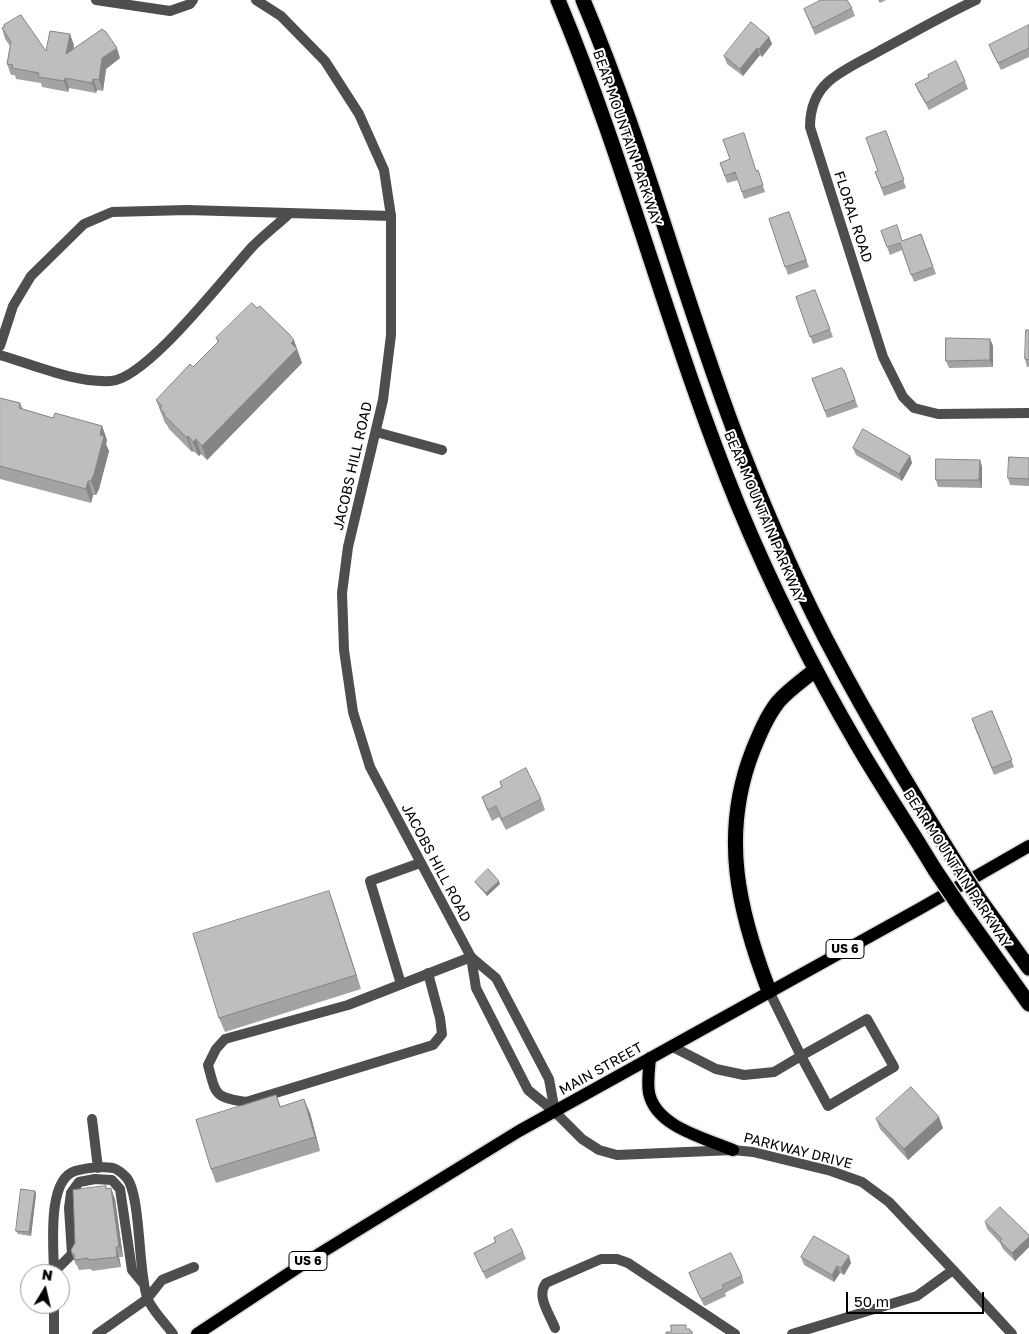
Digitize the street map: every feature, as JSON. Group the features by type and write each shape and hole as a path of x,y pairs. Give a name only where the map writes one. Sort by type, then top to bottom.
{"highway":[{"name":"BEAR MOUNTAIN PARKWAY","path":"558,0 614,147 714,442 752,536 794,627 858,746 962,910 1029,1004"},
{"name":"BEAR MOUNTAIN PARKWAY","path":"583,0 633,128 710,365 768,514 801,587 836,659 883,743 954,860 1029,968"},
{"path":"769,991 750,938 738,883 734,849 740,797 748,763 768,717 785,695 816,670"}],"main road":[{"name":"MAIN STREET","path":"197,1334 306,1262 519,1131 1029,846"},
{"path":"650,1058 648,1081 650,1094 654,1106 661,1116 670,1123 733,1150"}],"street":[{"path":"96,0 170,12 190,4 193,0"},
{"name":"JACOBS HILL ROAD","path":"256,0 281,16 325,61 359,114 384,170 391,216 391,335 383,400 348,548 342,593 344,650 353,712 370,767 471,957 476,988 528,1090 555,1112"},
{"name":"FLORAL ROAD","path":"976,0 900,39 828,82 817,96 810,115 810,127 883,356 902,397 914,408 938,414 1029,413"},
{"path":"0,346 13,306 31,276 84,224 112,212 188,210 391,216"},
{"path":"0,355 87,381 114,381 132,374 160,351 255,244 290,213"},
{"path":"376,432 442,450"},
{"path":"402,984 370,881 420,863"},
{"path":"428,973 440,1018 442,1034 434,1045 246,1102 224,1099 214,1088 208,1065 216,1050 225,1039 348,1004 402,984 428,973 471,957"},
{"name":"JACOBS HILL ROAD","path":"471,957 496,978 549,1079 555,1112"},
{"path":"671,1046 716,1069 744,1075 774,1072 801,1056 848,1034 867,1019 894,1067 871,1075 853,1091 828,1106 801,1056 769,991"},
{"path":"848,1082 853,1091"},
{"name":"PARKWAY DRIVE","path":"555,1112 582,1139 599,1150 618,1155 733,1150 753,1152 831,1171 862,1182 890,1202 1012,1334"},
{"path":"92,1119 98,1168"},
{"path":"54,1264 54,1211 62,1181 74,1171 115,1168 127,1178 135,1201 143,1283 147,1299 173,1334"},
{"path":"63,1264 72,1254 69,1208 71,1192 79,1182 95,1179 112,1180 120,1189 132,1270 143,1283"},
{"path":"555,1328 542,1296 542,1288 546,1283 601,1259 617,1259 628,1264 735,1334"},
{"path":"97,1334 147,1299 162,1280 194,1267"},
{"path":"792,1334 917,1296 953,1270"},
{"path":"54,1314 54,1334"}],"building":[{"path":"821,0 847,0 852,8 813,28 804,9"},
{"path":"21,15 46,51 50,31 70,34 66,54 102,29 106,32 117,48 102,58 99,80 93,79 92,83 65,78 64,81 38,77 39,73 12,68 13,65 7,64 11,42 2,28"},
{"path":"751,22 769,37 759,49 757,48 740,69 724,56"},
{"path":"1029,25 1029,48 998,63 989,45"},
{"path":"956,61 965,81 926,103 915,84"},
{"path":"886,131 904,180 882,188 875,172 878,171 866,138"},
{"path":"744,133 756,171 758,170 763,185 742,192 735,172 725,176 720,163 730,159 723,140"},
{"path":"789,212 806,260 785,267 769,219"},
{"path":"897,225 902,241 921,234 933,267 911,275 900,243 887,247 881,231"},
{"path":"815,290 830,329 810,337 796,297"},
{"path":"252,303 257,308 260,306 289,334 294,340 291,343 297,349 202,446 196,439 193,442 188,436 187,438 164,415 160,408 162,406 156,400 190,364 193,367 219,341 216,338"},
{"path":"1026,330 1029,330 1029,360 1025,359"},
{"path":"946,338 990,339 990,360 946,361"},
{"path":"842,368 855,400 825,411 812,379"},
{"path":"0,398 20,403 19,408 53,418 55,413 102,426 100,435 104,436 94,474 91,481 88,481 86,489 0,466"},
{"path":"863,429 910,456 899,474 853,448"},
{"path":"1009,457 1029,458 1029,479 1008,478"},
{"path":"936,459 980,460 979,480 936,480"},
{"path":"992,711 1012,760 992,768 972,719"},
{"path":"526,768 541,799 502,819 496,806 488,810 482,797 502,787 500,782"},
{"path":"488,869 499,881 486,893 475,882"},
{"path":"329,891 356,975 219,1018 193,934"},
{"path":"911,1087 939,1117 904,1149 876,1119"},
{"path":"276,1095 280,1107 304,1099 315,1137 211,1169 196,1120"},
{"path":"106,1186 106,1189 111,1188 119,1246 116,1247 117,1257 75,1260 71,1250 75,1243 73,1190"},
{"path":"21,1189 35,1191 29,1232 16,1231"},
{"path":"1000,1207 1029,1235 1012,1253 1000,1241 1002,1239 985,1222"},
{"path":"512,1229 523,1252 483,1272 474,1253 496,1242 494,1238"},
{"path":"814,1236 849,1256 841,1268 837,1266 832,1275 801,1257"},
{"path":"731,1253 742,1276 722,1285 724,1288 702,1299 689,1273"},
{"path":"671,1325 686,1325 686,1329 690,1329 692,1334 666,1334 666,1332 671,1332"}]}
